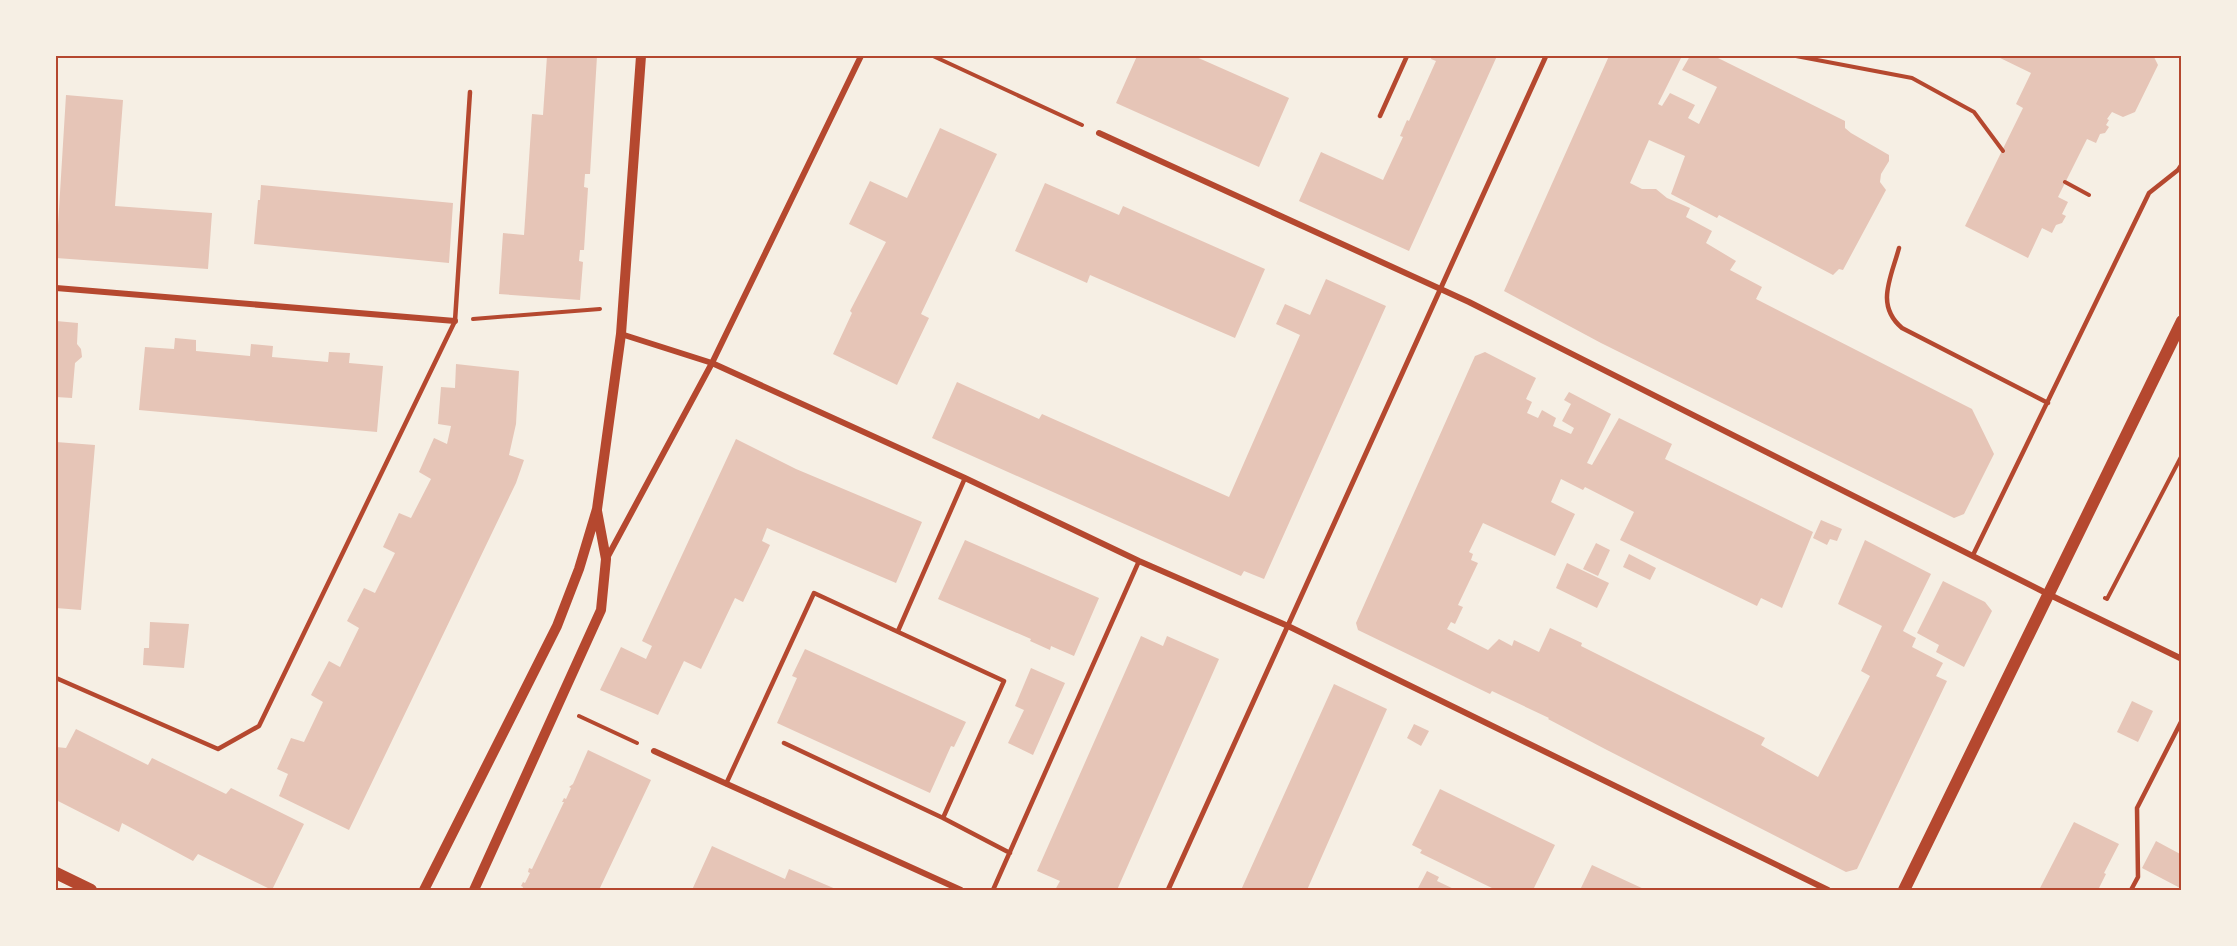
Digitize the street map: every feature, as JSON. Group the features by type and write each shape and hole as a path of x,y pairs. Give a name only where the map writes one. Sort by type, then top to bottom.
{"main road":[{"path":"1904,891 2181,321"},
{"path":"56,873 91,891"}],"street":[{"path":"424,891 557,626 579,568 597,509 621,334 621,307 632,200 641,56"},
{"path":"606,559 712,363 861,56"},
{"path":"1168,891 1546,56"},
{"path":"1099,133 1440,289 2181,659"},
{"path":"56,288 455,321"},
{"path":"621,334 712,363 965,478 1139,561 1288,626 1828,891"},
{"path":"474,891 601,609 606,559 597,509"},
{"path":"654,751 961,891"}],"lane":[{"path":"1380,116 1407,56"},
{"path":"56,678 218,749 259,726 455,321 470,92"},
{"path":"1973,555 2149,193 2178,170 2181,164"},
{"path":"1899,248 1885,302 1892,320 1902,328 2048,403"},
{"path":"898,631 965,478"},
{"path":"993,891 1139,561"},
{"path":"726,784 814,593 1004,681 943,818"},
{"path":"2131,891 2138,877 2137,808 2181,720"},
{"path":"784,743 943,818 1010,853"}],"path":[{"path":"933,56 1099,133"},
{"path":"1796,56 1912,78 1974,112 2003,151"},
{"path":"2065,182 2089,195"},
{"path":"455,321 621,307"},
{"path":"2097,594 2107,598 2181,455"},
{"path":"558,706 654,751"}],"building":[{"path":"547,56 597,56 590,174 585,174 584,187 588,188 584,250 580,250 579,261 583,262 580,300 499,294 503,233 524,235 532,114 543,115"},
{"path":"1137,56 1194,56 1289,98 1259,167 1116,103"},
{"path":"1432,56 1497,56 1409,251 1299,201 1321,152 1383,180 1403,137 1400,136 1407,120 1409,121 1436,61 1431,59"},
{"path":"1609,56 1682,56 1658,104 1662,106 1670,93 1695,105 1688,118 1699,124 1717,87 1682,70 1690,56 1714,56 1845,121 1845,128 1851,133 1889,155 1889,161 1881,174 1880,182 1886,190 1843,270 1839,269 1833,275 1719,215 1717,218 1671,194 1685,156 1649,140 1630,183 1642,189 1656,189 1667,198 1690,208 1686,217 1712,231 1706,243 1736,261 1730,270 1762,287 1756,299 1972,409 1994,454 1964,514 1954,518 1601,343 1504,291"},
{"path":"1996,56 2151,56 2158,65 2135,112 2123,117 2112,112 2107,119 2109,120 2106,125 2109,127 2105,133 2100,134 2096,143 2087,139 2058,197 2068,202 2062,214 2066,216 2062,223 2056,225 2052,233 2042,228 2028,258 1965,226 2023,108 2016,104 2031,73"},
{"path":"66,95 123,100 115,206 212,213 208,269 56,258"},
{"path":"940,128 997,154 921,314 929,318 897,385 833,354 852,313 850,311 886,242 849,224 870,181 907,198"},
{"path":"1045,183 1119,215 1123,206 1265,269 1235,338 1090,275 1087,283 1015,251"},
{"path":"261,185 453,203 449,263 254,244"},
{"path":"1326,279 1386,306 1264,579 1244,571 1241,576 932,438 957,382 1039,419 1042,414 1229,497 1300,335 1276,324 1285,304 1310,315"},
{"path":"56,321 78,323 77,344 81,349 82,357 75,363 72,398 56,397"},
{"path":"175,338 196,340 196,351 250,356 251,344 273,346 272,357 328,362 329,352 350,353 349,363 383,366 377,432 139,410 145,347 174,349"},
{"path":"1485,352 1536,378 1526,399 1532,402 1527,413 1538,418 1542,410 1556,418 1553,426 1571,434 1574,428 1562,421 1571,404 1564,400 1569,392 1611,414 1587,463 1592,465 1619,418 1672,444 1665,459 1813,532 1782,608 1761,598 1757,606 1620,540 1634,512 1585,487 1583,490 1561,479 1551,502 1575,514 1555,556 1483,523 1469,552 1473,554 1471,560 1478,563 1458,605 1463,607 1455,624 1451,622 1447,629 1488,650 1499,639 1512,646 1514,640 1539,652 1550,628 1582,643 1581,646 1765,738 1761,745 1818,777 1870,676 1861,671 1882,626 1838,604 1865,540 1931,574 1903,631 1916,638 1912,647 1943,663 1936,676 1947,681 1857,869 1846,872 1549,718 1492,691 1490,694 1358,630 1356,623 1475,356"},
{"path":"456,364 519,371 516,424 509,455 524,460 516,483 349,830 279,796 288,774 277,769 291,738 304,742 323,702 311,695 329,661 340,667 359,628 347,621 364,588 375,593 395,553 383,547 399,513 411,518 431,479 419,472 434,438 447,444 451,426 438,424 441,387 455,388"},
{"path":"736,439 796,469 922,522 896,583 767,528 762,541 770,545 743,602 735,598 701,669 684,661 658,715 600,690 621,647 646,659 652,646 642,641"},
{"path":"56,442 95,445 81,610 56,608"},
{"path":"1821,520 1842,529 1837,541 1830,539 1827,545 1813,538"},
{"path":"965,540 1099,598 1074,656 1051,646 1050,650 1030,641 1031,639 938,599"},
{"path":"1596,543 1610,550 1598,576 1583,569"},
{"path":"1629,554 1656,568 1650,580 1623,567"},
{"path":"1567,563 1609,583 1597,608 1556,588"},
{"path":"1943,581 1985,602 1992,611 1964,667 1936,652 1939,645 1917,633"},
{"path":"150,622 189,624 184,668 143,665 144,648 149,648"},
{"path":"1141,636 1163,646 1167,636 1219,659 1117,890 1055,890 1060,881 1037,871"},
{"path":"805,649 966,722 954,747 951,746 930,793 777,723 797,678 792,676"},
{"path":"1031,668 1065,683 1033,755 1008,743 1024,710 1015,706"},
{"path":"1334,684 1387,709 1307,890 1241,890"},
{"path":"2132,701 2153,711 2138,742 2117,732"},
{"path":"1414,724 1429,731 1421,746 1407,738"},
{"path":"76,729 148,765 152,758 226,794 231,788 304,824 272,890 198,854 193,861 122,823 119,832 56,800 56,747 66,748"},
{"path":"588,750 651,780 599,890 522,890 521,886 530,873 529,868 532,869"},
{"path":"1440,789 1555,845 1533,890 1496,890 1420,853 1422,850 1412,845"},
{"path":"2074,822 2119,844 2098,890 2039,890"},
{"path":"2156,841 2182,855 2182,889 2142,868"},
{"path":"712,846 785,879 789,869 838,890 692,890"},
{"path":"1592,865 1646,890 1580,890"},
{"path":"1427,871 1439,877 1437,881 1456,890 1417,890"}]}
